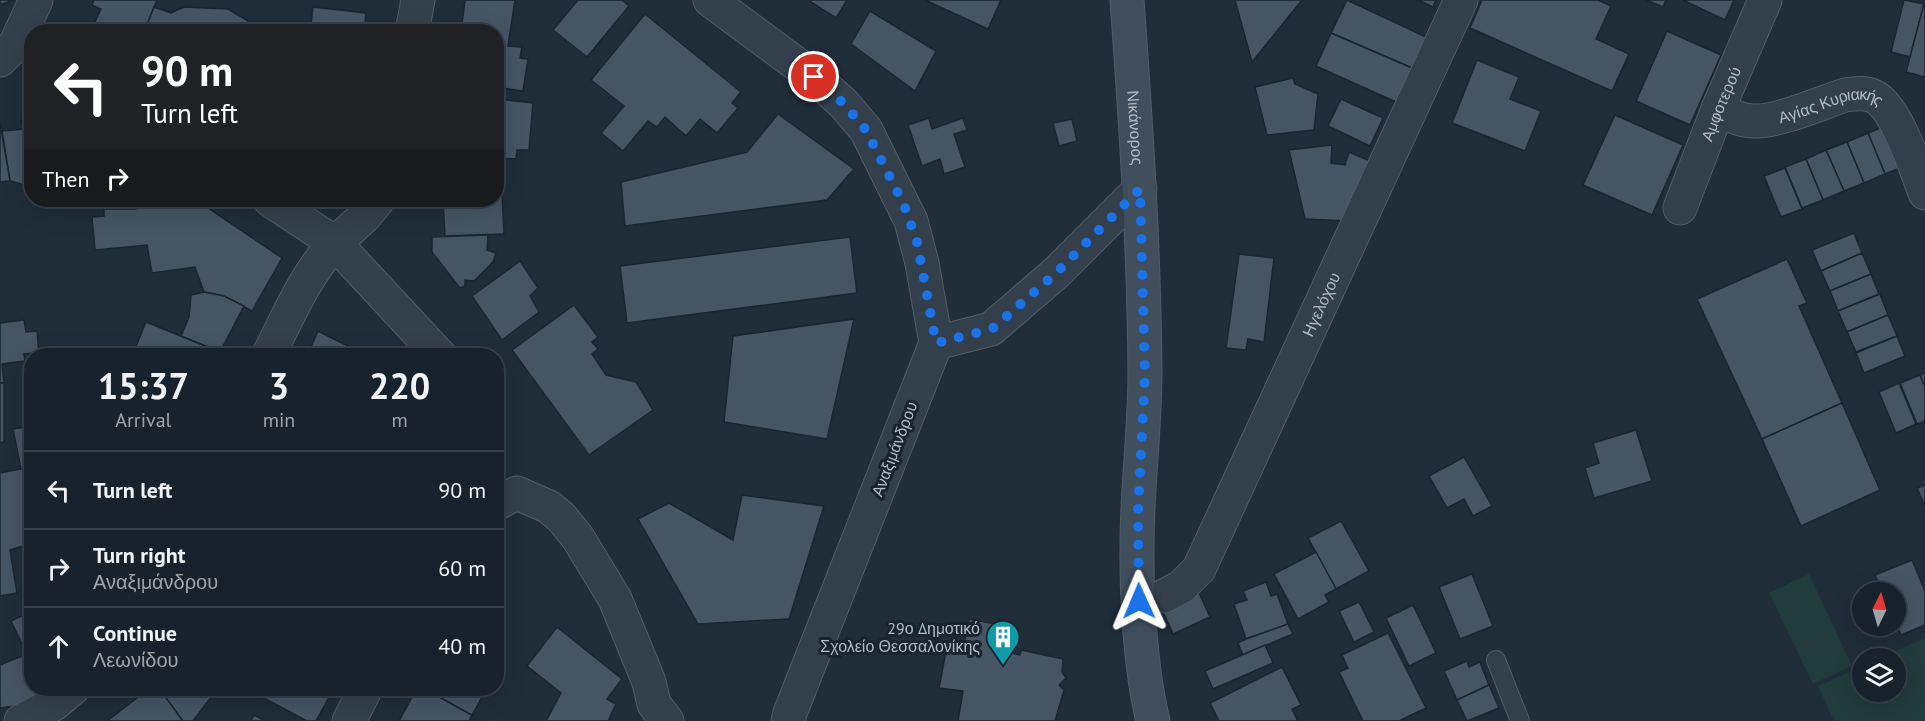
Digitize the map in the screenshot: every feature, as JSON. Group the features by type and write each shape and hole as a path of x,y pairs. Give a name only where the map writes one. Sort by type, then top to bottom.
{"street":[{"path":"26,24 36,0"},
{"path":"414,24 418,0"},
{"path":"710,0 814,77 844,104 866,130 911,221 936,343 992,329 1056,273 1140,189"},
{"name":"Νικάνορος","path":"1127,0 1140,189 1145,375 1138,512 1139,591 1143,662 1153,721"},
{"name":"Ηγελόχου","path":"1164,596 1181,587 1199,569 1461,0"},
{"name":"Αμφοτερού","path":"1680,208 1718,109 1765,0"},
{"path":"15,53 24,30"},
{"name":"Αγίας Κυριακής","path":"1718,109 1737,118 1755,122 1773,119 1845,95 1858,93 1876,97 1892,113 1925,193"},
{"path":"283,207 341,238 433,348"},
{"path":"272,348 316,266 373,207"},
{"name":"Αναξιμάνδρου","path":"782,718 936,343"},
{"path":"507,499 549,507 579,538 615,599 649,682 654,716"},
{"path":"21,721 54,704 64,696"},
{"path":"349,721 362,696"}],"lane":[{"path":"1496,660 1520,721"}],"green space":[{"path":"1809,574 1852,666 1813,684 1769,593"},
{"path":"1925,638 1925,721 1834,721 1818,686 1852,671 1852,702 1906,702 1906,648 1902,648"}],"building":[{"path":"0,0 13,0 3,4"},
{"path":"94,0 157,0 147,24 94,24 101,9 92,5"},
{"path":"465,0 515,0 508,46 522,47 520,58 528,59 523,91 504,88 504,24 462,24"},
{"path":"578,0 622,0 629,6 587,57 553,30"},
{"path":"808,0 847,0 836,18"},
{"path":"925,0 1001,0 988,29"},
{"path":"1235,0 1302,0 1252,62"},
{"path":"1347,0 1426,37 1412,68 1331,33"},
{"path":"1418,0 1436,0 1433,7"},
{"path":"1482,0 1598,0 1611,6 1596,39 1629,54 1612,91 1470,28"},
{"path":"1646,0 1666,0 1663,7"},
{"path":"1683,0 1734,0 1725,20"},
{"path":"1904,0 1924,4 1910,57 1891,52"},
{"path":"1925,0 1925,77 1906,72"},
{"path":"154,7 171,13 184,7 228,9 248,21 248,24 147,24"},
{"path":"313,7 366,13 365,24 311,24"},
{"path":"870,11 936,51 915,91 851,44"},
{"path":"645,14 741,92 732,103 738,108 717,133 700,119 686,136 665,117 657,127 648,121 623,151 601,133 624,106 591,80"},
{"path":"1667,31 1721,55 1690,125 1636,101"},
{"path":"1331,33 1412,68 1396,102 1316,66"},
{"path":"1477,60 1519,77 1510,99 1541,111 1525,151 1452,123"},
{"path":"1293,78 1295,84 1318,94 1314,130 1267,135 1255,87"},
{"path":"1341,99 1383,118 1370,146 1328,126"},
{"path":"504,100 533,103 529,150 517,150 516,159 504,158"},
{"path":"778,114 854,169 827,200 625,226 621,182 747,152"},
{"path":"1615,115 1683,145 1652,215 1583,185"},
{"path":"929,118 932,129 963,118 967,130 954,134 965,167 944,174 940,159 922,166 908,125"},
{"path":"1072,119 1077,141 1059,146 1053,123"},
{"path":"0,123 10,181 0,182"},
{"path":"1888,125 1905,166 1885,174 1868,133"},
{"path":"24,129 24,185 10,181 2,131"},
{"path":"1868,133 1885,174 1864,183 1847,142"},
{"path":"1847,142 1864,183 1844,191 1826,150"},
{"path":"1332,145 1331,163 1345,165 1349,152 1370,161 1347,221 1305,219 1289,150"},
{"path":"1826,150 1844,191 1823,200 1806,159"},
{"path":"1806,159 1823,200 1802,208 1785,167"},
{"path":"1785,168 1802,209 1781,217 1764,176"},
{"path":"137,207 206,207 282,258 252,311 224,296 204,292 195,267 152,273 147,245 95,250 92,217 104,216 104,209 136,209"},
{"path":"443,207 503,207 504,234 445,236"},
{"path":"1854,233 1862,253 1821,271 1812,250"},
{"path":"488,235 487,250 496,253 493,262 474,281 465,280 465,286 460,288 432,252 432,237"},
{"path":"850,237 857,293 627,323 620,266"},
{"path":"1862,253 1871,274 1830,291 1821,271"},
{"path":"1239,254 1274,258 1264,342 1248,339 1246,350 1226,348"},
{"path":"1787,259 1807,303 1799,306 1842,403 1762,439 1697,299"},
{"path":"520,261 538,288 530,296 539,312 502,340 472,296"},
{"path":"1871,274 1879,294 1838,311 1830,291"},
{"path":"204,292 224,296 244,306 222,348 210,348 181,336 189,317 191,295"},
{"path":"1880,294 1888,315 1847,332 1838,311"},
{"path":"574,305 598,337 592,342 598,349 592,354 606,375 636,382 653,410 589,455 512,350"},
{"path":"1888,315 1897,336 1856,352 1847,332"},
{"path":"854,319 827,439 724,422 733,336"},
{"path":"24,320 26,332 37,331 39,348 24,348 24,361 2,364 4,383 0,383 0,323"},
{"path":"146,322 210,348 135,348"},
{"path":"318,331 352,348 311,348"},
{"path":"1897,336 1905,356 1864,373 1856,353"},
{"path":"1925,373 1925,387 1920,375"},
{"path":"1920,375 1925,387 1925,421 1917,424 1900,383"},
{"path":"0,383 4,383 4,442 0,443"},
{"path":"1899,383 1916,424 1896,433 1879,392"},
{"path":"1842,403 1880,490 1801,526 1762,439"},
{"path":"24,427 24,546 10,550 17,593 0,596 0,473 21,469 13,429"},
{"path":"1636,430 1652,481 1594,498 1585,468 1599,463 1593,443"},
{"path":"1464,457 1492,506 1473,516 1464,499 1447,508 1429,476"},
{"path":"1925,485 1925,506 1917,488"},
{"path":"742,495 824,506 789,619 698,624 638,519 669,503 733,540"},
{"path":"1341,521 1369,571 1336,589 1308,538"},
{"path":"1316,552 1336,589 1325,595 1329,602 1298,619 1274,574"},
{"path":"1912,560 1925,591 1925,625 1906,633 1906,582 1878,582 1875,575"},
{"path":"1472,574 1493,626 1460,639 1439,587"},
{"path":"1266,582 1271,596 1277,594 1288,624 1246,639 1234,604 1247,600 1243,591"},
{"path":"1199,593 1210,617 1173,634 1162,610"},
{"path":"1359,602 1374,632 1354,642 1339,611"},
{"path":"1413,605 1436,653 1409,666 1386,618"},
{"path":"24,615 24,648 11,621"},
{"name":"29ο Δημοτικό Σχολείο Θεσσαλονίκης","path":"969,619 1012,627 1007,652 1020,655 1021,650 1063,659 1062,672 1066,678 1059,685 1064,690 1055,721 958,721 963,691 939,688 947,646 963,649"},
{"path":"1288,624 1293,634 1243,655 1238,643"},
{"path":"557,627 622,679 607,699 616,704 608,721 546,721 561,693 527,666"},
{"path":"1388,633 1426,708 1399,721 1363,721 1339,672 1348,668 1342,655"},
{"path":"1265,645 1273,663 1213,689 1205,671"},
{"path":"24,655 24,696 36,696 23,705 0,708 0,665"},
{"path":"1467,661 1469,667 1480,662 1489,685 1457,700 1444,671"},
{"path":"1282,667 1301,705 1292,709 1298,721 1219,721 1210,703"},
{"path":"1489,685 1499,708 1467,721 1457,700"},
{"path":"140,696 165,696 183,721 107,721"},
{"path":"165,696 212,696 193,721 183,721"},
{"path":"260,696 330,696 316,721 307,721"},
{"path":"413,696 438,696 472,715 469,721 399,721"},
{"path":"438,696 483,696 472,715"},
{"path":"254,715 265,721 251,721"}],"place":[{"name":"29ο Δημοτικό Σχολείο Θεσσαλονίκης","path":"1003,666"}],"route":[{"path":"814,77 844,104 866,130 904,205 911,221 922,263 936,343 992,329 1056,273 1140,189 1145,375 1138,512 1139,601"}]}
